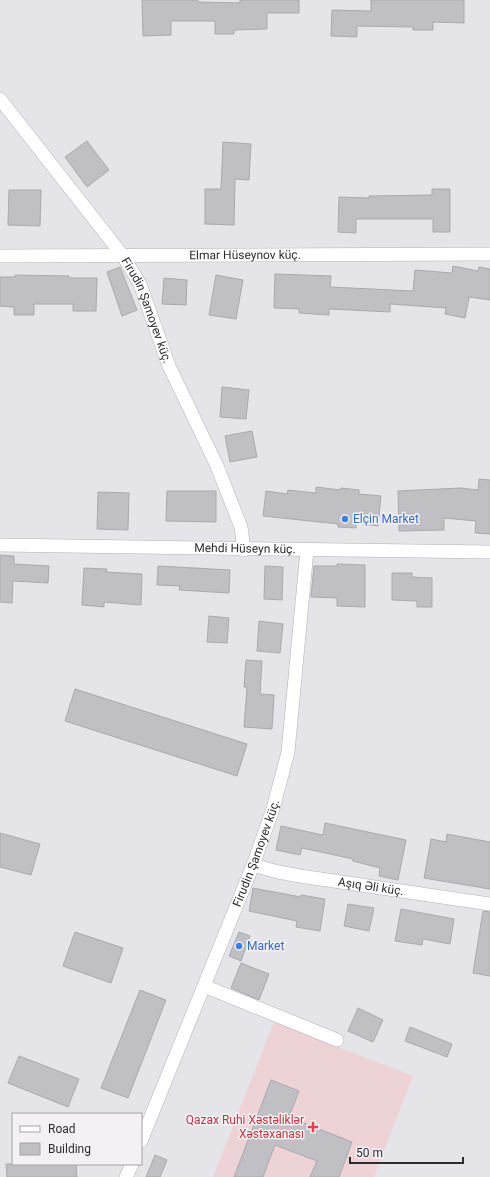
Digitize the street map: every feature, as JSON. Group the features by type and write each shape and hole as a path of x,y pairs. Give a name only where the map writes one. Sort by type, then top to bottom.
{"street":[{"name":"Firudin Şamoyev küç.","path":"0,99 123,256 140,284 170,366 217,466 241,527 244,550"},
{"name":"Elmar Hüseynov küç.","path":"0,256 490,254"},
{"name":"Mehdi Hüseyn küç.","path":"0,545 244,550 490,552"},
{"name":"Firudin Şamoyev küç.","path":"142,1139 254,865 273,809 288,752 306,550"},
{"name":"Aşıq Əli küç.","path":"254,865 293,874 490,904"},
{"path":"204,986 337,1040"},
{"path":"126,1177 132,1165"}],"shaded area":[{"name":"Qazax Ruhi Xəstəliklər Xəstəxanası","path":"274,1022 413,1076 374,1177 213,1177"}],"building":[{"path":"142,0 198,0 198,2 240,3 240,0 299,0 299,13 267,13 267,29 234,30 234,34 215,34 215,21 171,21 171,35 143,36"},
{"path":"371,0 464,0 464,23 433,22 433,30 413,30 413,27 357,26 357,37 331,36 332,10 371,11"},
{"path":"87,141 109,170 87,187 65,157"},
{"path":"223,142 251,144 249,180 235,179 234,225 205,224 205,189 221,189"},
{"path":"432,189 450,189 450,232 433,232 433,219 356,219 356,233 338,232 339,197 369,198 369,196 432,195"},
{"path":"9,190 41,190 40,226 8,225"},
{"path":"453,266 478,271 479,267 490,269 490,300 469,297 465,318 445,314 446,308 390,304 390,312 329,309 329,315 299,313 299,309 274,308 275,274 331,276 330,287 413,291 415,270 452,273"},
{"path":"120,267 137,310 122,316 107,272"},
{"path":"15,275 97,278 96,311 73,311 73,304 34,304 34,315 14,315 14,307 0,306 0,277 15,277"},
{"path":"216,275 243,280 236,319 209,315"},
{"path":"164,278 187,280 186,305 162,304"},
{"path":"222,387 249,390 246,419 220,417"},
{"path":"252,431 257,457 230,462 225,436"},
{"path":"479,479 490,480 490,534 475,533 476,521 444,518 444,530 399,531 398,491 461,488 478,490"},
{"path":"316,487 340,490 341,488 359,490 359,494 381,496 378,526 356,523 356,528 338,527 338,524 263,516 266,491 287,494 288,490 316,493"},
{"path":"167,491 216,491 216,522 166,521"},
{"path":"98,492 129,493 128,530 97,529"},
{"path":"0,555 14,556 14,564 49,566 48,583 13,581 12,603 0,602"},
{"path":"337,564 365,565 365,607 337,606 337,598 311,597 314,566 337,566"},
{"path":"158,566 230,570 229,593 179,590 180,586 157,585"},
{"path":"265,566 283,567 282,600 264,599"},
{"path":"84,568 107,569 106,572 142,574 141,605 104,602 104,607 82,605"},
{"path":"392,573 412,573 412,577 432,578 432,607 417,607 417,601 392,600"},
{"path":"209,616 229,618 227,643 207,642"},
{"path":"259,621 283,624 280,653 257,651"},
{"path":"246,660 262,661 260,694 274,695 272,729 244,727 247,687 244,687"},
{"path":"75,689 247,744 237,776 65,721"},
{"path":"325,823 406,840 398,880 379,876 380,868 353,861 353,859 302,848 300,855 276,850 281,826 323,835"},
{"path":"0,833 40,844 31,875 0,867"},
{"path":"447,834 490,842 490,889 424,878 431,839 446,842"},
{"path":"253,888 301,897 301,895 325,899 320,931 296,927 297,921 249,911"},
{"path":"348,904 374,908 369,931 344,926"},
{"path":"401,909 454,919 450,944 423,939 422,945 395,941"},
{"path":"483,911 490,912 490,976 473,973"},
{"path":"75,932 123,948 111,983 63,966"},
{"path":"239,932 250,936 241,961 229,956"},
{"path":"241,963 269,974 259,1000 231,988"},
{"path":"140,990 166,1000 128,1098 101,1088"},
{"path":"358,1008 383,1020 373,1042 348,1031"},
{"path":"410,1027 452,1044 447,1057 405,1041"},
{"path":"19,1056 79,1079 68,1107 8,1083"},
{"path":"271,1080 299,1091 289,1117 352,1142 339,1177 310,1177 317,1161 275,1145 263,1177 234,1177"},
{"path":"155,1155 167,1160 160,1177 146,1177"},
{"path":"6,1164 76,1165 77,1177 7,1177"}],"place":[{"name":"Elçin Market","path":"345,519"},
{"name":"Market","path":"239,946"},
{"name":"Qazax Ruhi Xəstəliklər Xəstəxanası","path":"313,1127"}]}
